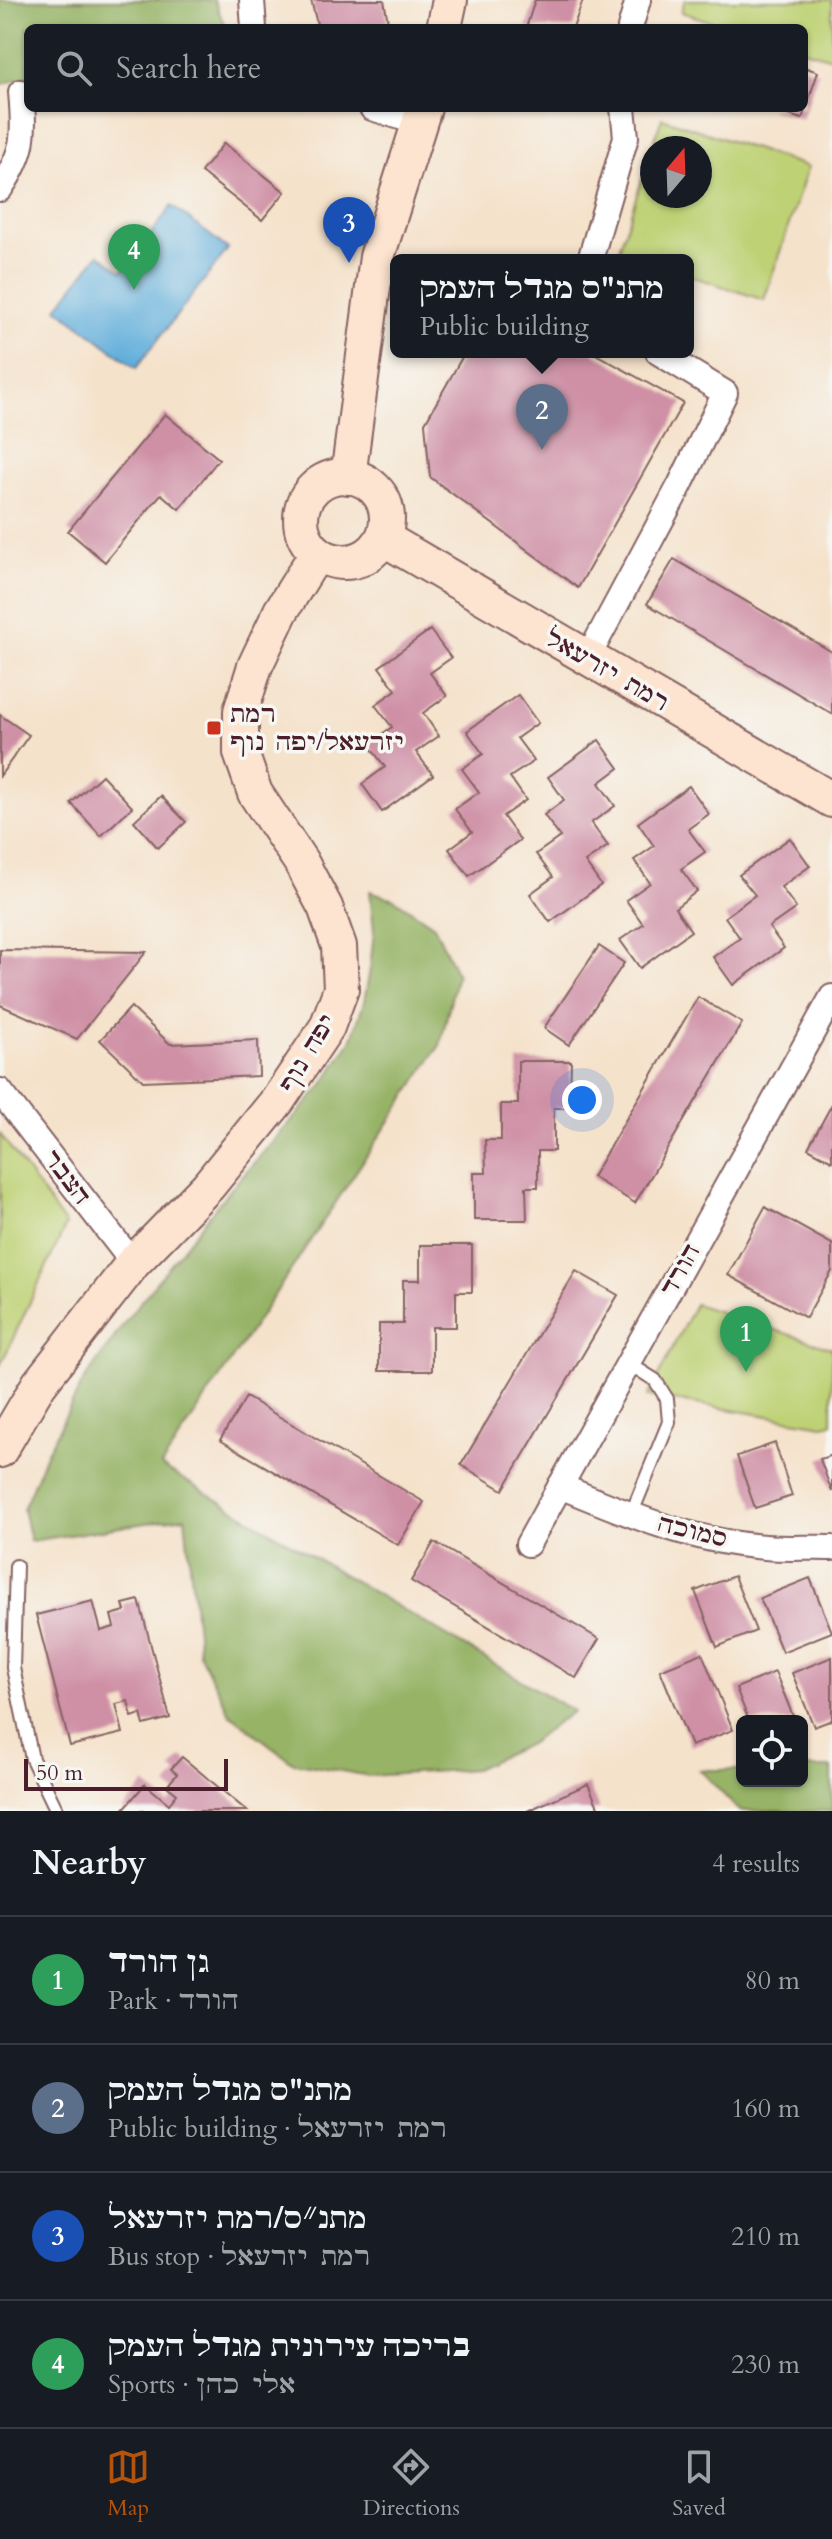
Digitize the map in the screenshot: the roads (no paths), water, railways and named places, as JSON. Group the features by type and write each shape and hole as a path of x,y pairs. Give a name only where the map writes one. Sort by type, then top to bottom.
{"street":[{"path":"252,0 254,24"},
{"path":"445,24 450,0"},
{"path":"631,24 638,0"},
{"path":"0,189 14,168 25,132 16,94"},
{"path":"348,477 377,257 421,116 396,112"},
{"path":"592,254 626,137 623,112"},
{"path":"587,659 680,485 725,393 668,358"},
{"path":"348,477 370,486 384,504 386,527 383,538 374,550 361,559 331,561 309,545 301,525 304,503 317,486 327,480 348,477"},
{"name":"רמת יזרעאל","path":"383,538 832,800"},
{"name":"יפה נוף","path":"0,1450 39,1384 133,1263 208,1186 278,1100 327,1027 341,989 339,946 325,907 301,862 255,793 241,753 241,711 255,666 281,611 317,553"},
{"name":"הורד","path":"528,1544 832,997"},
{"name":"הצבר","path":"0,1091 133,1263"},
{"name":"סמוכה","path":"560,1486 631,1515 701,1536 763,1547 832,1548"}],"lane":[{"path":"628,1363 655,1380 667,1399 669,1422 631,1515"},
{"path":"16,1566 13,1668 32,1759 57,1811"}],"water":[{"path":"172,206 228,249 136,368 57,308 99,254 122,271"}],"place":[{"name":"מתנ״ס/רמת יזרעאל","path":"349,263"},
{"name":"בריכה עירונית מגדל העמק","path":"134,290"},
{"name":"מתנ\"ס מגדל העמק","path":"542,450"},
{"name":"רמת יזרעאל/יפה נוף","path":"214,728"},
{"name":"גן הורד","path":"746,1372"}]}
